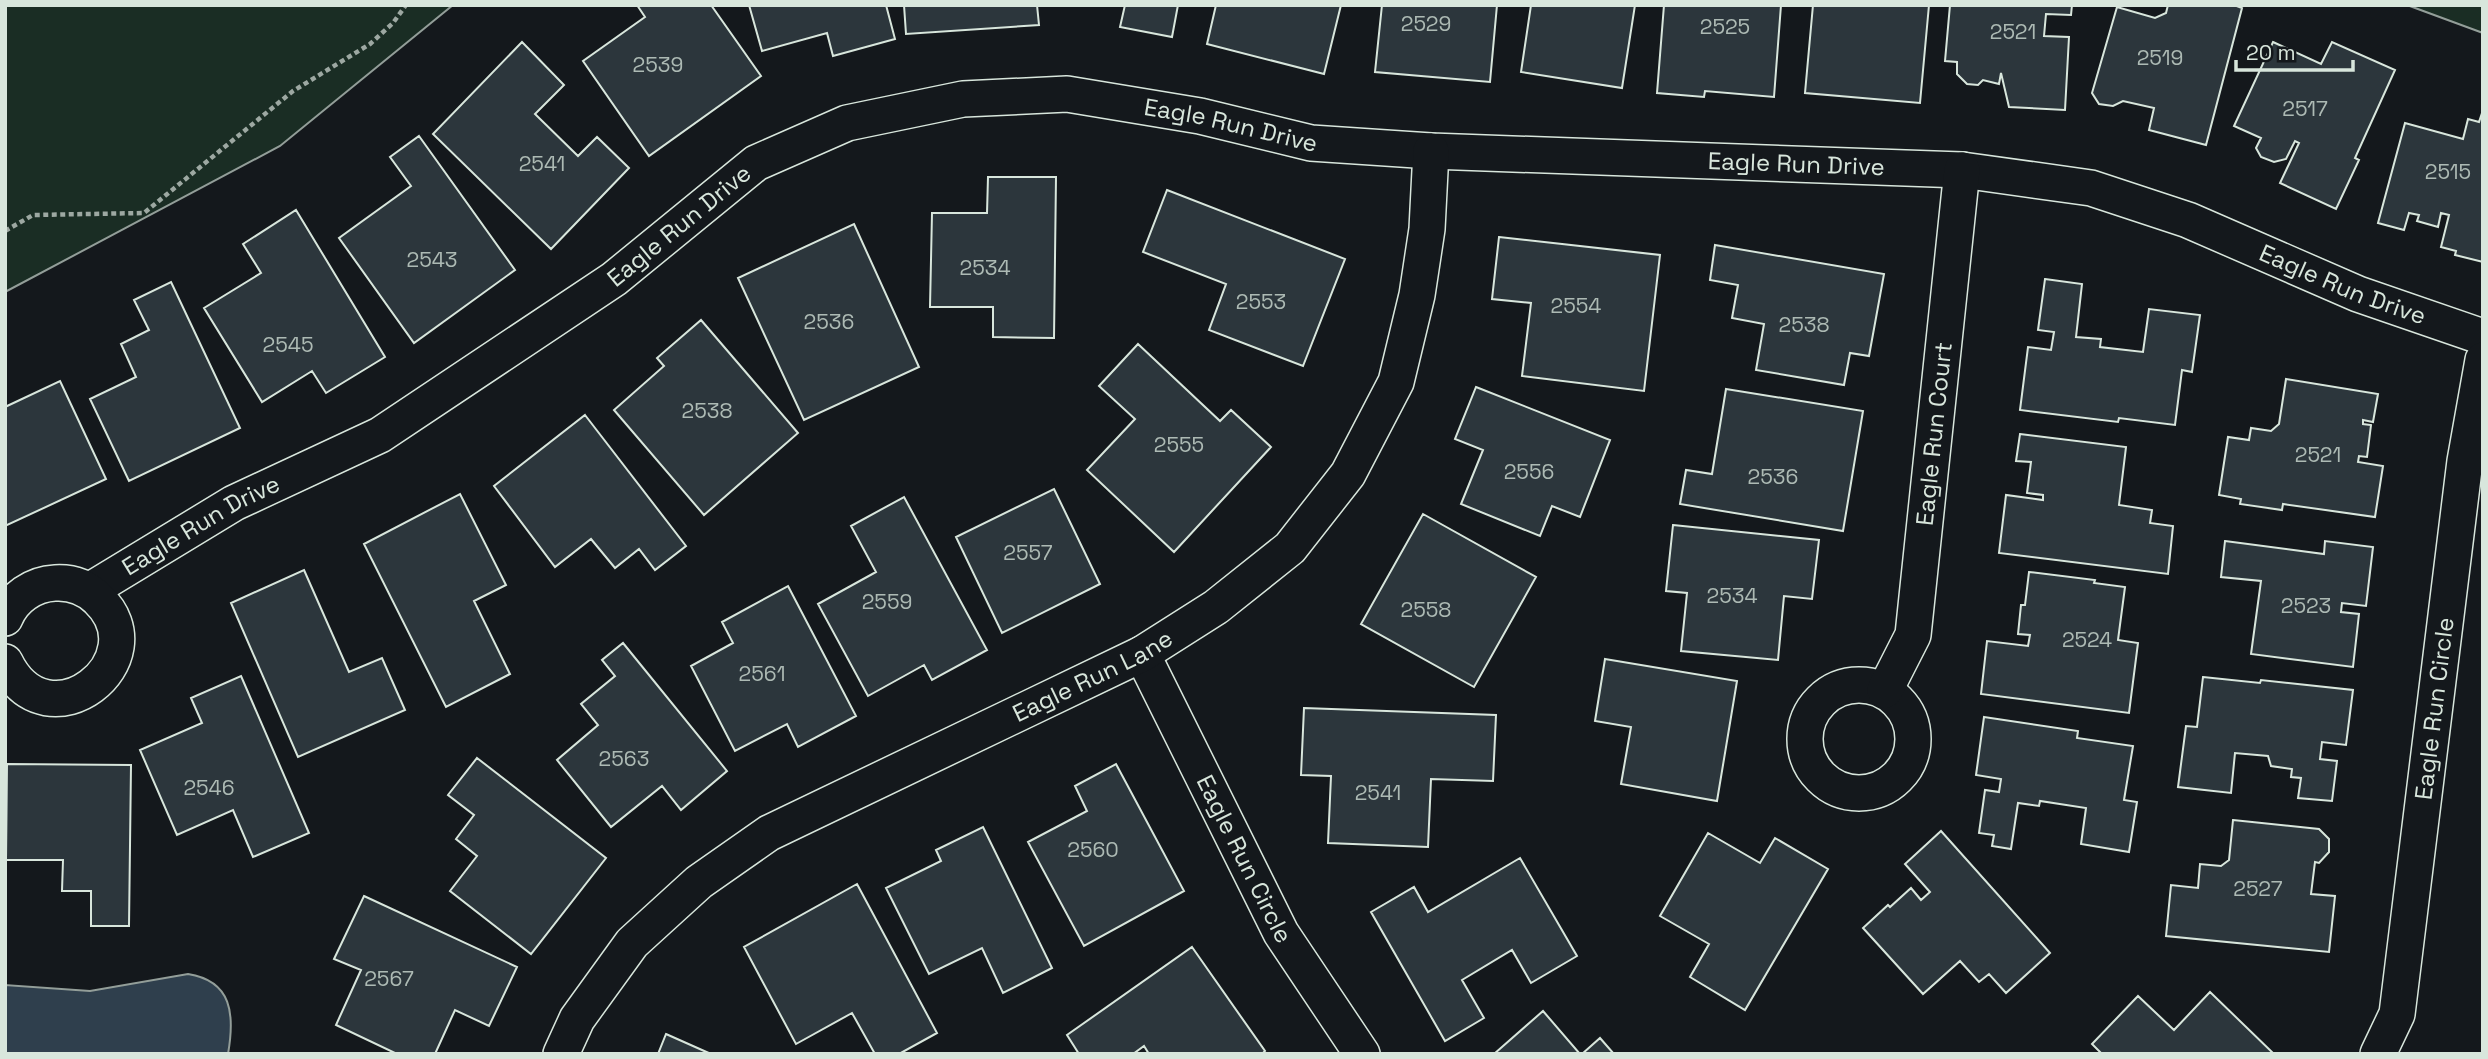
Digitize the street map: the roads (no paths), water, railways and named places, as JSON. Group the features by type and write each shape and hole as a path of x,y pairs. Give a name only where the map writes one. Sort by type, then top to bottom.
{"street":[{"name":"Eagle Run Drive","path":"5,662 11,674 27,690 49,698 71,697 92,688 108,671 115,650 115,627 105,606 89,591 234,503 380,435 614,279 756,163 847,123 963,99 1067,94 1200,117 1311,144 1431,151 1962,170 2091,188 2188,220 2358,294 2483,337"},
{"name":"Eagle Run Lane","path":"561,1054 577,1019 632,943 699,882 769,833 1142,654 1216,607 1290,548 1348,474 1396,382 1417,295 1427,229 1431,151"},
{"name":"Eagle Run Court","path":"1885,690 1913,635 1962,170"},
{"name":"Eagle Run Circle","path":"2378,1054 2398,1014 2465,461 2483,360"},
{"path":"5,618 9,609 24,593 45,583 68,582 89,591"},
{"name":"Eagle Run Circle","path":"1142,654 1281,933 1362,1054"}],"water":[{"path":"188,974 214,984 227,1002 231,1026 228,1054 5,1054 5,985 90,991"}]}
